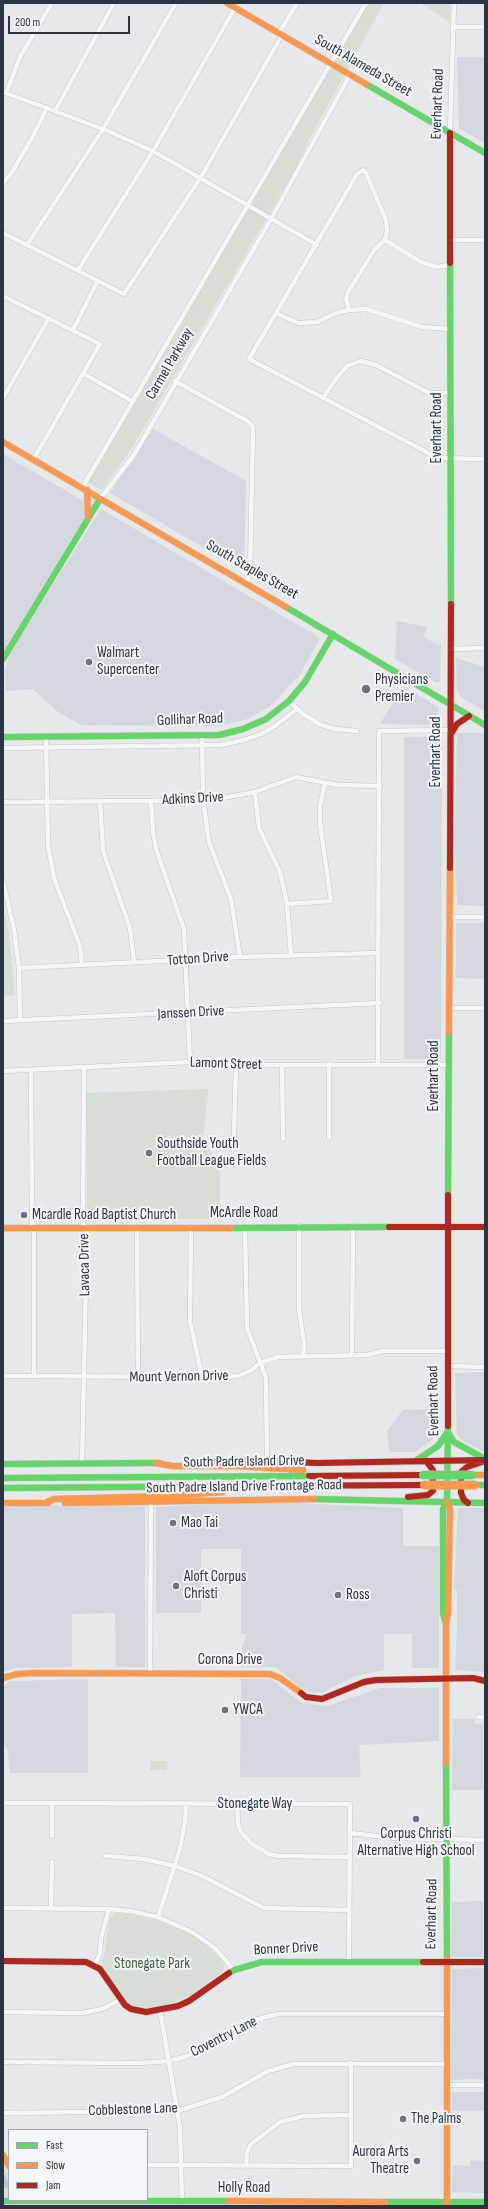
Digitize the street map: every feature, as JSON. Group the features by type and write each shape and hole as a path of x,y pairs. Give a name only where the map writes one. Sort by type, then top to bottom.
{"main road":[{"name":"South Alameda Street","path":"231,5 485,153"},
{"name":"Everhart Road","path":"447,2204 446,1623 448,1613 450,1509 447,1502 449,1460 447,1351 451,732 450,132"},
{"name":"South Staples Street","path":"3,442 334,634 450,706 485,725"},
{"path":"85,489 89,504 88,518"},
{"name":"Carmel Parkway","path":"3,659 100,499"},
{"name":"Gollihar Road","path":"3,737 202,735 231,732 254,725 271,716 289,702 305,682 334,634"},
{"path":"451,732 468,716"},
{"name":"McArdle Road","path":"3,1228 299,1226 485,1227"},
{"path":"415,1461 438,1446 448,1432 454,1442 485,1460"},
{"path":"469,1503 464,1500 461,1493 461,1472 467,1467 485,1460"},
{"name":"South Padre Island Drive Frontage Road","path":"3,1464 267,1461 317,1463 485,1460"},
{"path":"372,1500 431,1494 433,1491 433,1470 431,1465 426,1461"},
{"path":"156,1463 173,1466 235,1466 306,1470 365,1470 384,1474"},
{"name":"South Padre Island Drive","path":"3,1478 384,1474 485,1475"},
{"name":"South Padre Island Drive","path":"3,1488 481,1485"},
{"path":"45,1503 54,1499 192,1494 231,1491 243,1487"},
{"name":"South Padre Island Drive Frontage Road","path":"3,1503 372,1500 485,1503"},
{"name":"Corona Drive","path":"3,1678 17,1674 35,1673 270,1674 280,1678 306,1697 322,1699 369,1681 446,1678 485,1681"},
{"path":"3,1961 78,1961 95,1966"},
{"name":"Bonner Drive","path":"95,1966 106,1976 120,2000 131,2009 139,2011 160,2010 188,2001 234,1970 262,1962 485,1962"},
{"path":"3,2154 8,2164"},
{"name":"Holly Road","path":"3,2201 447,2204 485,2202"}],"street":[{"path":"52,3 20,57 5,92 103,128 153,151 317,245"},
{"path":"55,111 114,3"},
{"path":"27,245 103,128 176,3"},
{"path":"3,233 78,270 96,282 124,294 201,178 297,3"},
{"name":"Carmel Parkway","path":"85,489 132,401 366,3"},
{"name":"Everhart Road","path":"450,132 455,27 454,3"},
{"path":"78,270 153,151 231,5"},
{"path":"455,27 485,27"},
{"name":"Carmel Parkway","path":"100,499 134,455 175,381 271,219 350,75"},
{"path":"3,183 28,145 47,108"},
{"path":"349,310 346,299 348,292 375,249 384,240 387,231 386,220 366,173 363,170 357,174 278,314 249,359 438,458 485,459"},
{"path":"384,240 421,262 436,267 450,265"},
{"path":"450,240 485,240"},
{"path":"73,330 96,282"},
{"path":"3,296 100,344 33,460"},
{"path":"278,314 298,323 317,322 336,313 349,310 366,309 422,328 451,329"},
{"path":"3,398 49,318"},
{"path":"323,398 347,366 361,361 376,365 428,393 451,393"},
{"path":"84,374 132,401"},
{"path":"175,381 249,422 253,426 251,565 250,574 246,583"},
{"path":"450,649 485,648"},
{"path":"289,702 321,725 335,730 357,731"},
{"path":"3,748 221,745 252,737 275,726 297,709"},
{"path":"378,1064 380,1003 378,953 380,786 379,731 451,732"},
{"path":"202,735 203,799 209,842 231,899 240,956"},
{"path":"46,736 48,845 54,878 80,946 82,965"},
{"path":"114,736 114,747"},
{"path":"13,737 13,748"},
{"name":"Adkins Drive","path":"3,802 151,801 203,799 236,796 255,792 296,777 348,786 380,786"},
{"path":"287,904 331,901 320,823 320,806 325,783"},
{"path":"255,792 259,828 280,872 287,904 290,955"},
{"path":"100,801 103,851 130,928 134,962"},
{"path":"151,801 156,849 184,929 190,1062"},
{"path":"3,881 14,929 19,968 20,1020"},
{"path":"449,917 485,917"},
{"name":"Totton Drive","path":"19,968 186,961 240,956 378,953"},
{"name":"Janssen Drive","path":"3,1021 380,1003"},
{"path":"449,1008 485,1008"},
{"name":"Lamont Street","path":"3,1071 190,1062 282,1065 448,1065"},
{"path":"234,1134 236,1064"},
{"path":"329,1064 329,1138"},
{"path":"282,1065 284,1139"},
{"name":"Lavaca Drive","path":"82,1464 85,1376 86,1233 82,1222 84,1067"},
{"path":"31,1070 34,1376"},
{"path":"299,1226 299,1309 304,1344 303,1356"},
{"path":"352,1355 353,1226"},
{"path":"137,1227 138,1378"},
{"path":"191,1227 190,1321 202,1376"},
{"path":"245,1227 247,1328 266,1378 267,1461"},
{"name":"Mount Vernon Drive","path":"3,1376 85,1376 138,1378 238,1376 260,1364 278,1357 367,1355 383,1351 447,1351"},
{"path":"447,1366 485,1367"},
{"path":"150,1673 151,1502"},
{"path":"478,1717 485,1717"},
{"name":"Stonegate Way","path":"3,1803 350,1804 349,1961"},
{"path":"52,1804 52,1836"},
{"path":"158,1917 175,1866 183,1834 186,1804"},
{"path":"237,1804 240,1830 252,1844 269,1854 279,1856 349,1857"},
{"path":"350,1833 394,1838 485,1840"},
{"path":"106,1856 144,1859 175,1866 202,1876 264,1908 349,1910"},
{"path":"51,1908 52,1862"},
{"path":"3,1908 130,1910 158,1917 187,1929 203,1939 218,1951 234,1970"},
{"path":"95,1966 100,1953 101,1938 109,1909"},
{"path":"3,2012 93,2012 120,2000"},
{"path":"160,2010 177,2111 182,2165 182,2202"},
{"name":"Coventry Lane","path":"3,2062 139,2063 169,2061 203,2050 246,2024 269,2015 446,2014"},
{"path":"148,2165 351,2166 351,2063"},
{"name":"Cobblestone Lane","path":"3,2113 177,2111 222,2097 268,2071 285,2065 351,2063 446,2064"},
{"path":"446,2085 485,2085"},
{"path":"246,2165 247,2152 251,2144 280,2122 303,2116 350,2116"}],"shaded area":[{"path":"457,57 485,57 485,143 459,128"},
{"path":"153,429 246,481 244,571 110,493"},
{"path":"3,454 87,503 88,511 3,652"},
{"path":"101,509 320,638 298,678 296,678 272,705 248,719 218,726 81,725 58,712 33,689 6,691 5,670 11,651"},
{"path":"397,621 427,627 424,637 438,645 441,644 440,681 437,683 395,659"},
{"path":"456,658 485,667 485,712 461,697 457,691"},
{"path":"403,686 438,707 440,725 380,724"},
{"path":"457,733 485,733 485,906 457,905 455,841"},
{"path":"442,736 441,1059 404,1059 404,737"},
{"path":"456,923 485,923 485,979 456,978"},
{"path":"485,1372 485,1452 463,1441 457,1435 455,1373"},
{"path":"436,1409 433,1439 415,1452 390,1452 387,1431 403,1410"},
{"path":"241,1503 295,1503 403,1508 403,1546 439,1546 439,1668 412,1668 412,1634 384,1634 384,1670 356,1676 323,1692 313,1693 302,1689 276,1667 242,1667 242,1647 247,1634 241,1634 241,1549 201,1549 201,1613 156,1613 156,1507"},
{"path":"72,1505 145,1507 145,1667 116,1667 115,1613 72,1614 72,1667 15,1668 3,1672 3,1506"},
{"path":"458,1508 485,1508 485,1672 455,1670 457,1591 454,1590"},
{"path":"88,1679 88,1773 10,1773 8,1751 3,1741 3,1687 10,1681"},
{"path":"241,1679 271,1679 302,1703 327,1706 380,1688 439,1688 439,1741 359,1745 361,1777 240,1777"},
{"path":"453,1719 475,1719 475,1724 483,1723 483,1790 452,1790"},
{"path":"483,1901 483,1957 451,1957 452,1902"},
{"path":"485,1968 485,2081 481,2079 451,2080 452,1969"},
{"path":"452,2092 485,2092 485,2111 452,2111"},
{"path":"470,2160 485,2161 485,2193 452,2192 453,2165 470,2166"}],"green space":[{"path":"368,3 384,3 307,143 299,163 132,448 102,490 88,483"},
{"path":"420,3 450,3 450,22"},
{"path":"3,903 9,932 15,995 3,996"},
{"name":"Southside Youth Football League Fields","path":"208,1089 203,1140 220,1166 220,1219 87,1219 86,1093"},
{"path":"150,1761 167,1761 167,1770 150,1770"},
{"name":"Stonegate Park","path":"114,1913 130,1914 158,1921 191,1934 209,1947 220,1958 224,1964 224,1971 191,1995 173,2003 147,2008 136,2007 128,2003 101,1963 104,1956 110,1918"},
{"path":"3,2163 8,2174 8,2201 13,2201 13,2206 3,2206"}],"waterway":[{"path":"3,2177 7,2186"}],"traffic: fast":[{"path":"366,84 485,153"},
{"path":"450,263 451,604"},
{"path":"3,659 100,499"},
{"path":"286,607 485,725"},
{"path":"3,737 219,735 243,729 266,719 289,701 305,682 333,634"},
{"path":"448,1195 449,1032"},
{"path":"231,1228 389,1227"},
{"path":"446,1623 443,1614 443,1509 447,1502 448,1426"},
{"path":"417,1460 438,1446 447,1433"},
{"path":"449,1434 454,1442 485,1459"},
{"path":"3,1464 159,1463"},
{"path":"423,1475 472,1475"},
{"path":"3,1478 309,1476"},
{"path":"475,1485 485,1485"},
{"path":"3,1488 251,1486"},
{"path":"314,1499 485,1503"},
{"path":"446,1763 447,1959"},
{"path":"229,1973 234,1970 262,1962 423,1962"},
{"path":"3,2201 228,2201"},
{"path":"385,2202 485,2202"}],"traffic: slow":[{"path":"227,3 366,84"},
{"path":"3,442 286,607"},
{"path":"87,490 88,517"},
{"path":"449,1032 450,868"},
{"path":"3,1228 231,1228"},
{"path":"156,1463 173,1466 235,1466 303,1470"},
{"path":"472,1475 485,1475"},
{"path":"424,1485 475,1485"},
{"path":"45,1503 54,1499 165,1496 223,1492"},
{"path":"65,1503 314,1499"},
{"path":"446,1763 446,1623 448,1613 450,1509 447,1502"},
{"path":"3,1503 48,1503"},
{"path":"3,1678 17,1674 35,1673 270,1674 280,1678 301,1693"},
{"path":"447,1959 447,2206"},
{"path":"3,2155 8,2164"},
{"path":"228,2201 385,2202"}],"traffic: jam":[{"path":"450,133 450,263"},
{"path":"450,868 451,604"},
{"path":"451,734 457,724 469,716"},
{"path":"448,1195 448,1426"},
{"path":"389,1227 485,1227"},
{"path":"191,1462 267,1461 317,1463 485,1460"},
{"path":"408,1497 428,1495 433,1491 433,1470 426,1461"},
{"path":"468,1503 464,1500 461,1493 461,1472 467,1467 482,1462"},
{"path":"309,1476 423,1475"},
{"path":"251,1486 424,1485"},
{"path":"301,1693 306,1697 322,1699 364,1682 376,1680 473,1678 485,1681"},
{"path":"3,1961 86,1962 100,1969 125,2005 131,2009 146,2012 178,2006 189,2001 229,1973"},
{"path":"423,1962 485,1962"}],"place":[{"name":"Walmart Supercenter","path":"89,662"},
{"name":"Physicians Premier","path":"366,689"},
{"name":"Southside Youth Football League Fields","path":"149,1153"},
{"name":"Mcardle Road Baptist Church","path":"24,1215"},
{"name":"Mao Tai","path":"173,1523"},
{"name":"Aloft Corpus Christi","path":"176,1586"},
{"name":"Ross","path":"338,1595"},
{"name":"YWCA","path":"225,1710"},
{"name":"Corpus Christi Alternative High School","path":"416,1819"},
{"name":"The Palms","path":"403,2119"},
{"name":"Aurora Arts Theatre","path":"417,2161"}]}
